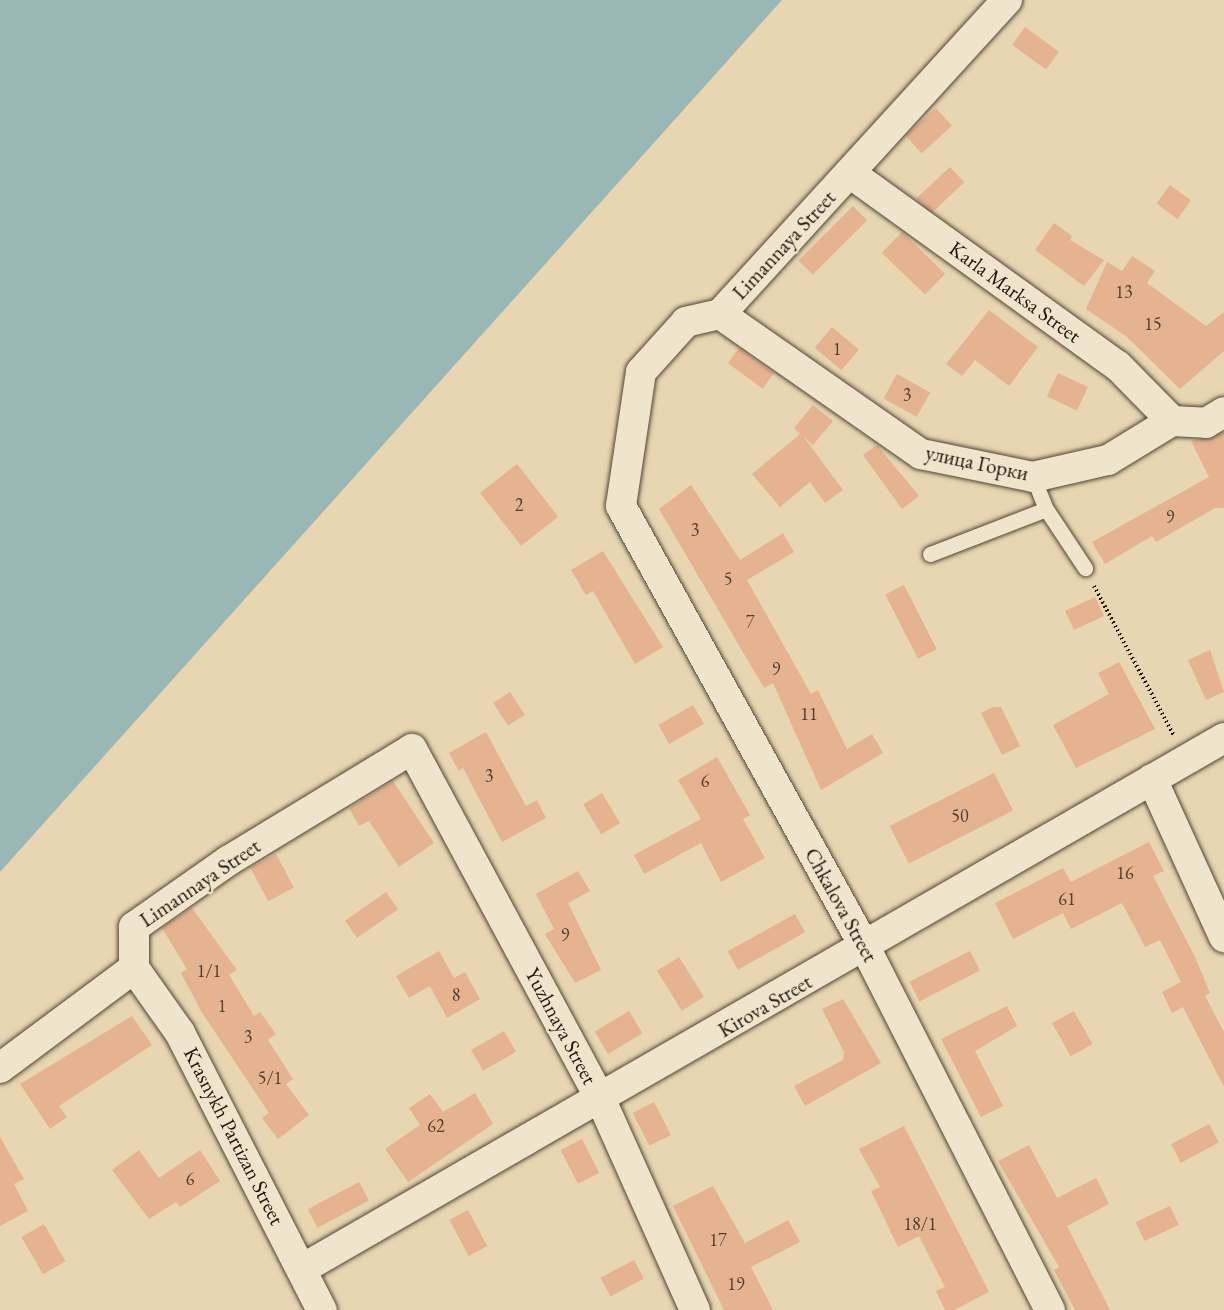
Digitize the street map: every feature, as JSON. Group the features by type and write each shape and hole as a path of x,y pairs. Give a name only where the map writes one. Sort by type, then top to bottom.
{"street":[{"name":"Limannaya Street","path":"621,506 641,372 686,322 720,314 1007,0"},
{"name":"Karla Marksa Street","path":"850,173 1118,366 1172,421"},
{"name":"улица Горки","path":"720,314 921,454 1033,477 1108,460 1172,421"},
{"path":"1172,421 1206,423 1224,412"},
{"name":"Chkalova Street","path":"621,506 866,949 1050,1310"},
{"name":"Kirova Street","path":"302,1269 866,949 1224,738"},
{"name":"Limannaya Street","path":"134,968 134,927 228,861 412,749"},
{"name":"Yuzhnaya Street","path":"412,749 601,1100 695,1310"},
{"path":"1152,779 1224,937"},
{"path":"0,1068 134,968"},
{"name":"Krasnykh Partizan Street","path":"134,968 180,1033 322,1310"}],"lane":[{"path":"1033,477 1046,509 1085,568"},
{"path":"930,554 1046,509"}],"path":[{"path":"1085,568 1186,759"}],"water":[{"path":"0,0 782,0 0,872"}],"building":[{"path":"1025,27 1059,52 1046,69 1012,45"},
{"path":"936,108 952,126 922,153 906,135"},
{"path":"950,167 964,182 931,214 916,198"},
{"path":"1170,185 1191,200 1178,219 1156,204"},
{"path":"853,206 867,220 813,275 799,260"},
{"path":"1054,223 1072,236 1070,240 1104,260 1084,286 1035,250"},
{"path":"902,232 945,274 925,295 882,253"},
{"path":"1132,256 1155,271 1147,283 1206,326 1224,312 1224,351 1180,389 1127,337 1086,309 1107,262 1122,271"},
{"path":"989,310 1038,347 1009,386 975,360 962,376 946,364"},
{"path":"832,327 859,349 841,370 815,348"},
{"path":"739,348 774,373 763,389 728,363"},
{"path":"1058,373 1088,387 1077,411 1047,397"},
{"path":"897,374 930,392 917,417 883,398"},
{"path":"813,405 833,421 813,445 803,436 843,490 825,503 810,482 780,507 752,474 800,434 794,428"},
{"path":"1224,432 1224,508 1215,508 1156,542 1152,536 1105,564 1092,542 1209,477 1191,441"},
{"path":"877,445 919,496 902,509 863,455"},
{"path":"517,464 558,517 521,546 480,493"},
{"path":"691,485 740,560 783,533 794,552 747,580 811,694 818,690 847,749 872,734 883,753 821,790 773,683 764,688 659,509"},
{"path":"603,551 663,647 635,664 593,591 586,595 571,570"},
{"path":"904,585 937,649 918,659 885,595"},
{"path":"1095,597 1104,616 1074,630 1065,611"},
{"path":"1210,650 1224,692 1206,700 1188,660"},
{"path":"1119,662 1155,729 1076,768 1053,725 1109,694 1098,673"},
{"path":"510,692 525,715 508,726 493,703"},
{"path":"693,705 704,724 669,744 658,725"},
{"path":"993,707 1001,707 1020,746 1002,755 981,713"},
{"path":"486,732 526,806 537,800 546,818 502,842 463,768 459,771 449,753"},
{"path":"717,757 750,815 743,819 765,858 721,882 701,843 644,874 634,855 701,819 678,780"},
{"path":"994,773 1013,810 909,864 890,826"},
{"path":"393,781 434,843 399,867 369,821 359,826 349,808"},
{"path":"602,793 620,823 601,834 583,804"},
{"path":"1149,842 1164,871 1153,876 1195,957 1210,993 1205,996 1224,1032 1224,1087 1183,1007 1172,1013 1162,992 1181,982 1160,940 1145,947 1122,903 1071,929 1063,913 1013,939 995,903 1063,868 1071,882"},
{"path":"276,854 294,888 268,901 250,868"},
{"path":"578,871 590,891 568,903 601,970 575,983 545,934 554,929 536,894"},
{"path":"386,892 398,909 357,938 345,921"},
{"path":"192,908 237,970 229,975 254,1016 260,1012 276,1034 268,1040 293,1079 286,1084 309,1115 278,1139 262,1118 269,1113 201,1011 181,973 187,969 162,928"},
{"path":"795,914 805,932 738,970 728,951"},
{"path":"439,951 454,978 465,972 480,999 447,1018 430,986 409,998 396,976"},
{"path":"970,951 980,971 919,1001 909,982"},
{"path":"679,957 704,997 682,1011 657,971"},
{"path":"843,999 881,1063 805,1106 794,1086 843,1060 844,1052 822,1009"},
{"path":"1007,1006 1017,1026 975,1051 1003,1106 981,1117 941,1039"},
{"path":"629,1011 642,1033 608,1054 595,1032"},
{"path":"1074,1011 1092,1044 1071,1056 1052,1023"},
{"path":"132,1016 152,1045 59,1106 67,1117 50,1129 20,1084"},
{"path":"504,1031 516,1052 483,1071 471,1050"},
{"path":"475,1093 493,1124 408,1182 385,1149 420,1125 409,1108 430,1094 443,1112"},
{"path":"654,1102 671,1135 649,1146 633,1113"},
{"path":"1209,1124 1219,1143 1181,1163 1171,1144"},
{"path":"904,1126 989,1292 954,1310 945,1310 936,1291 945,1287 919,1236 898,1247 871,1191 880,1187 859,1149"},
{"path":"0,1137 24,1179 14,1184 28,1211 0,1226"},
{"path":"582,1139 599,1173 578,1184 561,1150"},
{"path":"1029,1145 1057,1198 1096,1178 1109,1204 1067,1226 1110,1310 1075,1310 1054,1270 1059,1267 998,1161"},
{"path":"139,1150 159,1178 200,1150 220,1181 180,1207 176,1202 149,1219 112,1170"},
{"path":"359,1182 369,1201 318,1228 308,1209"},
{"path":"713,1186 745,1243 788,1220 800,1242 751,1267 773,1310 724,1310 673,1206"},
{"path":"1170,1206 1179,1225 1144,1241 1136,1222"},
{"path":"468,1210 487,1246 469,1256 449,1220"},
{"path":"44,1224 66,1261 43,1274 21,1237"},
{"path":"634,1260 644,1279 610,1296 600,1278"}]}
